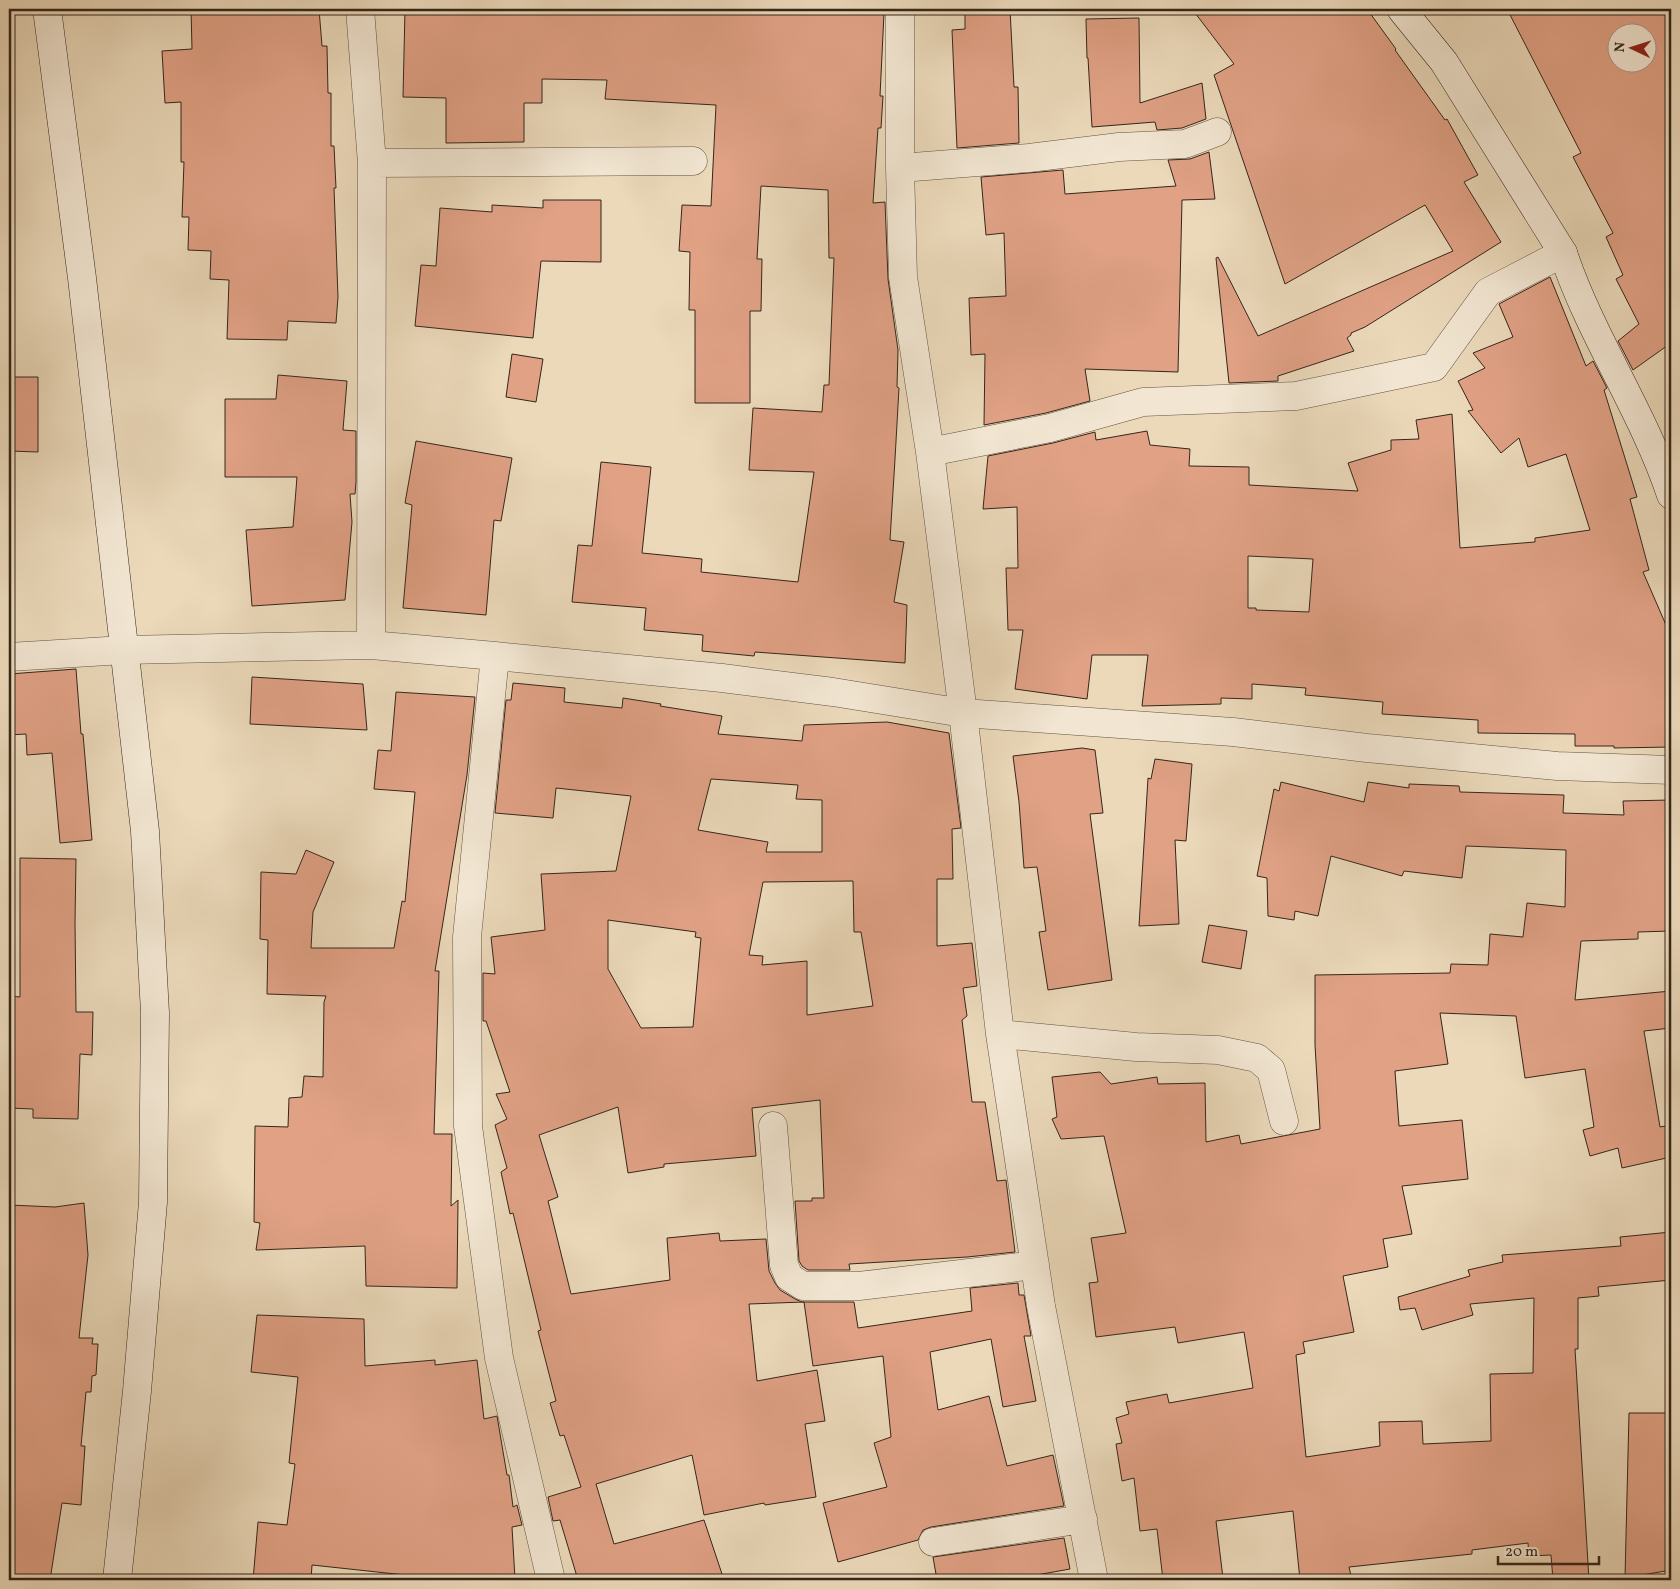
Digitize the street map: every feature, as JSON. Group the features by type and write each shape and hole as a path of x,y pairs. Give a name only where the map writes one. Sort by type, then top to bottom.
{"street":[{"path":"48,9 82,278 145,831 155,1013 153,1202 136,1400 117,1580"},
{"path":"360,9 372,163 371,645"},
{"path":"900,9 900,168 904,277 930,452 963,713 1000,1034 1041,1306 1094,1580"},
{"path":"1401,9 1444,62 1563,253 1574,286 1628,393 1665,475 1671,495"},
{"path":"900,168 1030,158 1119,147 1185,144 1217,132"},
{"path":"372,163 693,161"},
{"path":"930,452 1050,428 1143,402 1296,396 1434,367 1488,292 1563,253"},
{"path":"9,658 124,650 371,645 731,679 833,692 963,713 1232,732 1376,749 1557,766 1671,770"},
{"path":"495,656 467,937 468,1126 499,1358 551,1580"},
{"path":"1000,1034 1136,1047 1218,1050 1257,1058 1271,1070 1284,1121"},
{"path":"773,1126 784,1265 789,1277 803,1286 859,1286 1035,1266"},
{"path":"933,1542 1083,1519"}],"building":[{"path":"191,9 319,9 322,46 327,46 328,93 331,93 331,146 334,146 338,297 336,323 288,321 287,340 227,339 229,280 210,279 211,251 188,250 189,217 182,217 184,162 181,162 181,102 165,103 162,51 192,49"},
{"path":"405,9 802,9 884,13 880,96 883,96 881,128 878,128 873,203 885,202 888,279 898,350 897,387 899,388 890,540 904,542 894,602 907,605 905,663 755,652 754,656 702,651 703,635 644,630 646,608 572,602 578,545 592,546 601,462 651,467 642,553 702,559 701,572 798,582 814,472 749,470 753,408 822,412 824,385 829,385 834,258 829,258 828,190 761,186 757,259 762,259 761,311 750,311 750,403 695,403 695,310 689,310 690,252 679,251 682,205 711,206 716,105 605,99 607,80 542,79 542,103 524,103 524,142 446,143 446,98 403,97"},
{"path":"965,9 1010,9 1014,87 1018,87 1019,143 957,148 952,30 965,29"},
{"path":"1192,9 1367,9 1445,120 1447,119 1478,175 1464,182 1501,242 1365,327 1351,333 1347,338 1354,351 1278,376 1278,381 1229,383 1216,258 1218,257 1258,336 1453,251 1425,205 1285,284 1214,75 1234,64"},
{"path":"1507,9 1671,9 1671,343 1633,370 1618,341 1639,324 1616,279 1623,275 1606,237 1613,233 1573,157 1581,153"},
{"path":"1139,18 1140,103 1202,83 1206,119 1182,128 1157,130 1155,122 1092,127 1086,19"},
{"path":"1209,152 1215,199 1182,200 1178,372 1085,369 1090,401 1046,413 984,425 985,354 971,355 969,298 1006,296 1004,233 986,235 981,177 1063,170 1065,194 1176,186 1168,160 1190,159"},
{"path":"543,200 601,200 601,262 541,261 533,338 415,326 421,265 436,266 440,208 492,212 492,205 543,208"},
{"path":"1550,277 1586,366 1593,361 1607,388 1604,390 1637,497 1630,499 1649,570 1643,572 1666,625 1671,651 1671,747 1614,748 1614,746 1575,746 1575,734 1478,733 1478,720 1382,714 1383,702 1305,695 1306,688 1252,684 1252,699 1221,698 1221,704 1142,706 1148,655 1092,655 1087,699 1015,689 1023,630 1008,630 1006,568 1018,568 1017,507 983,509 988,456 1053,443 1095,432 1096,440 1147,431 1150,445 1190,449 1189,466 1249,467 1249,485 1358,491 1348,463 1391,450 1391,440 1419,439 1416,420 1452,414 1460,548 1535,542 1535,538 1590,530 1566,454 1528,467 1519,438 1501,453 1468,411 1473,410 1458,381 1485,368 1473,353 1513,337 1499,304","holes":["1248,556 1313,559 1309,612 1248,608"]},
{"path":"512,354 543,359 536,402 506,397"},
{"path":"278,375 347,381 343,430 356,431 356,482 355,494 350,494 352,522 345,600 252,606 246,530 293,527 297,477 225,477 225,399 276,399"},
{"path":"9,377 38,377 38,452 9,451"},
{"path":"416,441 512,458 501,521 494,520 486,615 403,608 412,505 405,503"},
{"path":"76,669 92,840 60,843 52,753 27,755 26,734 9,735 9,674"},
{"path":"252,677 363,684 367,730 250,724"},
{"path":"513,683 565,688 564,702 622,708 623,698 661,704 660,706 722,716 718,734 802,741 804,725 887,722 949,733 961,828 952,829 953,879 937,879 937,946 972,943 977,986 963,988 967,1016 962,1020 972,1102 985,1102 997,1181 1006,1180 1015,1252 967,1257 849,1264 850,1270 808,1270 802,1266 799,1261 795,1201 812,1201 812,1198 824,1198 820,1100 752,1108 756,1156 664,1164 664,1167 628,1173 618,1107 539,1135 558,1197 548,1201 571,1294 670,1280 667,1238 719,1233 720,1241 766,1239 769,1271 775,1283 780,1290 804,1302 749,1304 757,1381 817,1370 825,1421 805,1424 816,1497 765,1505 764,1503 704,1515 692,1455 596,1484 614,1544 704,1520 724,1580 578,1580 560,1520 553,1521 548,1497 581,1487 564,1435 560,1436 550,1403 556,1401 538,1331 541,1330 513,1213 510,1214 501,1172 507,1168 495,1125 507,1119 496,1094 510,1092 486,1021 483,1021 483,973 495,974 491,937 545,930 541,874 616,871 631,796 556,788 553,818 495,813 506,700 511,700","holes":["711,779 798,785 796,799 822,800 822,852 766,852 768,842 698,830","853,881 854,932 861,932 873,1006 807,1015 807,961 762,965 763,956 749,955 763,882","608,920 696,932 695,937 701,938 693,1027 641,1028 608,969"]},
{"path":"396,692 475,697 467,775 435,971 439,971 434,1134 452,1134 451,1206 458,1200 457,1288 366,1286 365,1246 256,1250 260,1223 254,1222 255,1126 288,1127 289,1098 302,1097 304,1076 323,1077 324,1002 326,996 267,994 268,940 260,939 261,872 296,874 306,850 334,862 313,912 311,948 394,948 402,901 405,902 415,792 374,789 378,750 391,751"},
{"path":"1082,748 1095,750 1103,813 1090,814 1112,980 1048,990 1039,932 1046,931 1037,867 1024,868 1013,756"},
{"path":"1155,759 1192,764 1186,841 1175,840 1179,924 1139,926 1148,778 1151,779"},
{"path":"1281,782 1364,802 1368,782 1409,788 1409,784 1459,786 1460,792 1564,795 1563,813 1624,815 1623,801 1671,800 1671,931 1638,932 1638,939 1581,941 1575,1000 1671,991 1671,1028 1644,1031 1660,1127 1671,1125 1671,1157 1622,1168 1618,1148 1590,1156 1583,1130 1594,1127 1585,1069 1525,1078 1516,1016 1440,1013 1448,1064 1395,1071 1399,1126 1462,1120 1468,1179 1402,1186 1412,1234 1383,1239 1388,1267 1343,1276 1354,1332 1303,1342 1305,1353 1296,1355 1306,1457 1380,1446 1379,1422 1422,1421 1423,1444 1491,1441 1490,1374 1533,1373 1534,1298 1470,1304 1473,1315 1422,1330 1415,1308 1400,1310 1398,1297 1470,1276 1468,1270 1503,1262 1502,1255 1621,1246 1620,1237 1671,1232 1671,1280 1598,1287 1599,1296 1578,1298 1578,1349 1575,1349 1589,1580 1553,1580 1551,1555 1529,1556 1528,1543 1472,1550 1472,1554 1349,1567 1352,1580 1300,1580 1293,1511 1216,1521 1223,1578 1163,1580 1157,1529 1140,1531 1134,1478 1122,1481 1116,1444 1122,1443 1116,1418 1129,1414 1126,1402 1167,1394 1169,1403 1253,1388 1244,1332 1178,1343 1175,1327 1096,1337 1089,1283 1098,1282 1091,1238 1126,1233 1104,1136 1061,1139 1052,1119 1057,1117 1052,1077 1100,1072 1111,1084 1157,1077 1158,1084 1205,1083 1206,1142 1239,1135 1241,1144 1320,1129 1315,1045 1315,975 1450,973 1451,964 1488,965 1490,934 1523,937 1527,903 1565,907 1566,850 1466,846 1462,878 1404,871 1402,876 1331,856 1318,916 1295,911 1294,920 1268,916 1267,878 1257,876 1274,789 1279,791"},
{"path":"20,858 76,859 76,1012 93,1012 92,1055 80,1054 78,1119 33,1118 33,1109 9,1108 9,996 20,997"},
{"path":"1209,925 1247,931 1241,969 1202,962"},
{"path":"84,1203 88,1255 79,1338 93,1338 92,1344 98,1344 96,1375 92,1376 91,1392 86,1392 81,1446 85,1446 81,1505 62,1503 50,1580 9,1580 9,1529 13,1498 9,1497 9,1205 55,1207"},
{"path":"1018,1283 1019,1295 1024,1295 1031,1336 1024,1336 1036,1401 1003,1407 991,1339 930,1352 938,1410 989,1396 1007,1466 1053,1455 1064,1506 931,1527 923,1530 918,1540 838,1562 823,1503 887,1487 874,1443 891,1437 883,1356 813,1366 804,1302 854,1302 858,1328 972,1311 970,1288"},
{"path":"257,1315 364,1319 365,1366 435,1360 435,1365 477,1360 484,1419 497,1416 507,1475 509,1475 513,1507 517,1505 522,1525 512,1527 515,1579 403,1580 405,1575 312,1565 311,1580 253,1580 258,1522 287,1525 295,1464 289,1463 298,1377 251,1372"},
{"path":"1629,1413 1671,1413 1671,1570 1625,1578"},
{"path":"1064,1538 1070,1569 1009,1580 937,1580 933,1557"}]}
